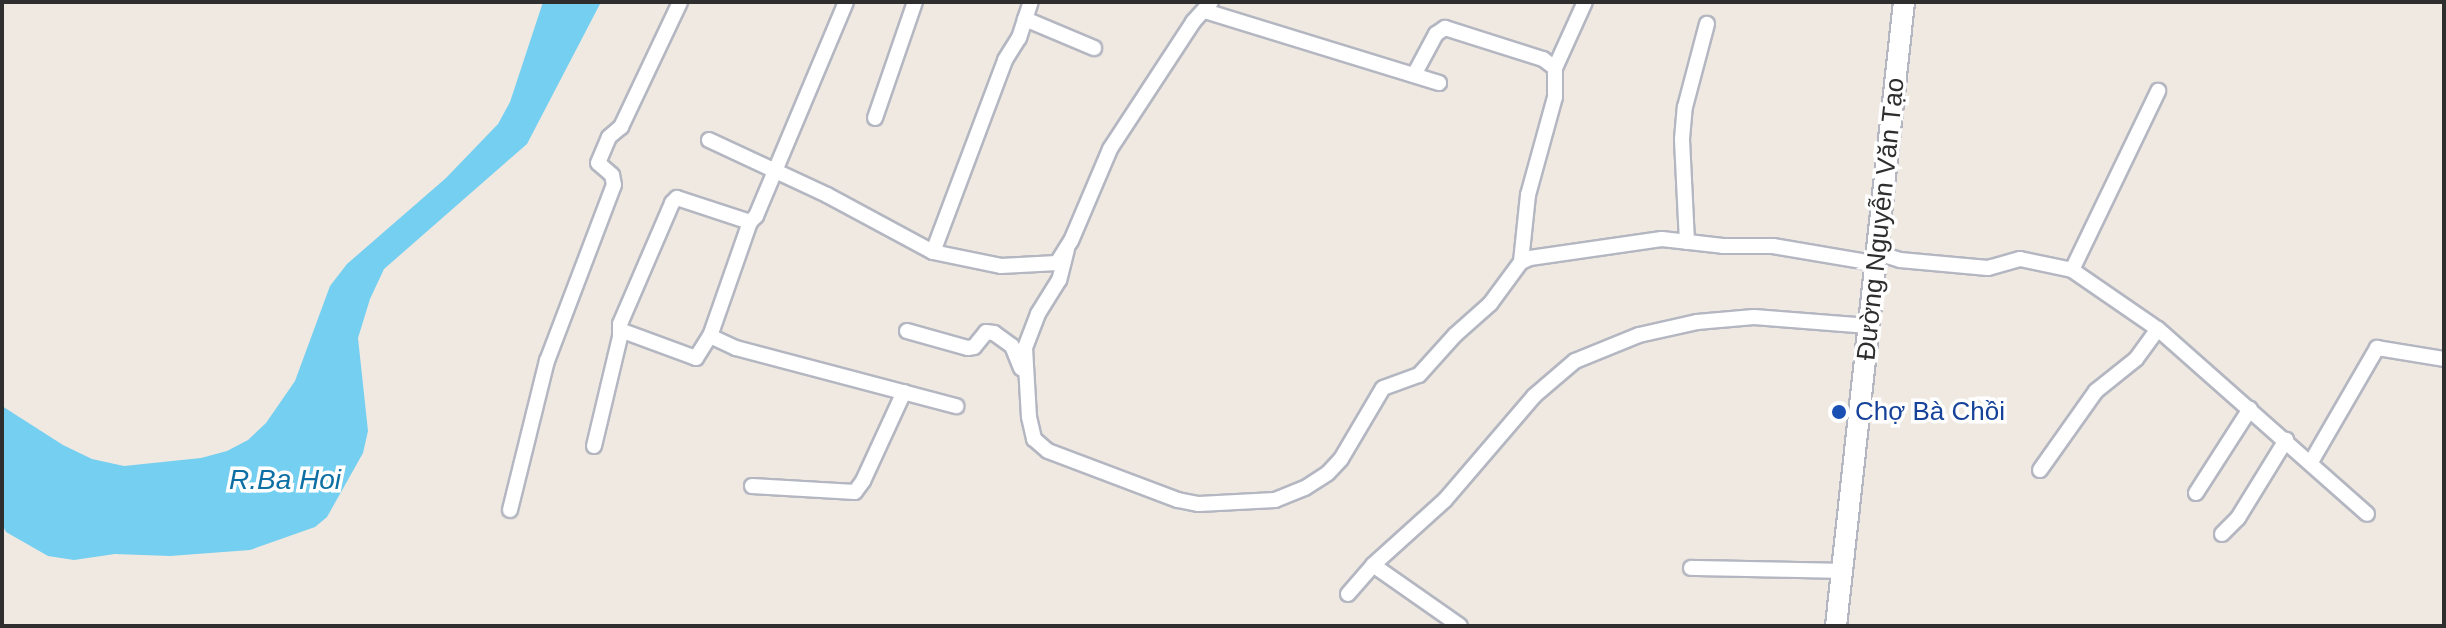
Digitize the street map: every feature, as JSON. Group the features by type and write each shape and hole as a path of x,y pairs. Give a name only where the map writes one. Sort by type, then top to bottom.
{"main road":[{"name":"Đường Nguyễn Văn Tạo","path":"1836,626 1904,2"}],"street":[{"path":"510,510 547,361 614,185 612,175 598,163 609,137 621,127 680,2"},
{"path":"620,330 696,358 710,336 750,222 756,216 846,2"},
{"path":"875,118 915,2"},
{"path":"933,252 1005,60 1019,38 1031,2"},
{"path":"1439,83 1208,6 1193,22 1110,149 1067,249 1059,280 1038,314 1025,348 1032,433 1048,451 1178,500 1199,504 1275,500 1305,488 1328,473 1341,459 1383,388 1419,375 1455,335 1490,304 1521,262 1528,195 1555,97 1555,68 1585,2"},
{"path":"1025,19 1094,48"},
{"path":"1687,242 1682,139 1685,107 1707,24"},
{"path":"1414,75 1436,34 1445,28 1543,59 1555,68"},
{"path":"2072,270 2158,91"},
{"path":"709,140 933,252 1001,266 1048,265 1057,263 1067,249"},
{"path":"594,446 620,330 669,208 677,198 750,222"},
{"path":"1521,262 1662,239 1773,246 1988,268 2020,259 2072,270 2158,329 2367,514"},
{"path":"1348,594 1373,565 1445,500 1534,396 1575,361 1603,347 1671,326 1754,317 1869,326"},
{"path":"2040,470 2096,391 2136,359 2158,329"},
{"path":"907,331 968,348 974,347 986,332 994,333 1012,346 1026,378"},
{"path":"710,336 736,348 956,406"},
{"path":"2311,462 2377,348 2444,359"},
{"path":"752,486 855,492 904,392"},
{"path":"2196,493 2250,409"},
{"path":"2222,534 2238,518 2286,440"},
{"path":"1373,565 1460,626"},
{"path":"1691,568 1842,571"}],"water":[{"name":"R.Ba Hoi","path":"543,2 601,2 527,144 384,269 370,299 358,338 368,431 363,453 327,517 315,527 250,550 170,556 115,554 74,560 48,556 6,532 2,524 2,406 63,445 92,459 124,466 201,458 227,451 248,440 266,423 295,381 330,286 347,264 446,178 498,124 510,102"}],"place":[{"name":"Chợ Bà Chồi","path":"1839,412"}]}
